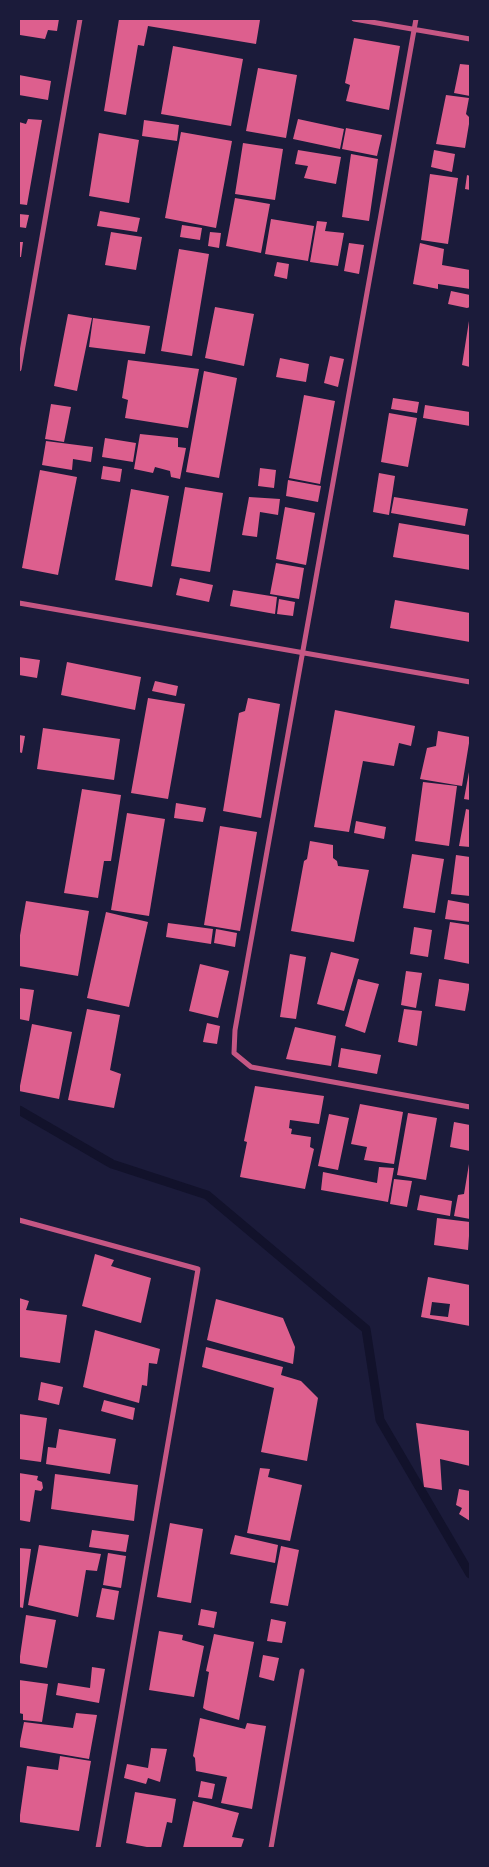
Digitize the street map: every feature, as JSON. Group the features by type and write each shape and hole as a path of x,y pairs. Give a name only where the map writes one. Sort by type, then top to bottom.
{"street":[{"path":"19,369 80,19"},
{"path":"354,19 470,39"},
{"path":"416,19 237,1020 234,1053 251,1067 470,1107"},
{"path":"19,603 470,682"},
{"path":"19,1220 198,1270 98,1848"},
{"path":"271,1848 302,1671"}],"building":[{"path":"19,19 59,19 57,31 48,30 45,39 20,35"},
{"path":"119,19 260,20 256,44 148,26 144,46 138,45 126,115 104,111"},
{"path":"354,38 400,46 389,110 346,101 350,85 345,83"},
{"path":"173,46 243,59 231,126 161,114"},
{"path":"460,64 470,65 470,96 454,93"},
{"path":"258,68 297,75 286,138 246,131"},
{"path":"19,75 51,81 48,100 19,95"},
{"path":"446,95 469,98 466,114 470,118 465,148 436,144"},
{"path":"28,119 42,120 27,205 19,204 19,122 26,124"},
{"path":"298,119 344,129 340,149 293,139"},
{"path":"144,120 179,125 177,141 142,136"},
{"path":"346,128 382,135 377,156 342,149"},
{"path":"181,132 232,141 216,228 165,218"},
{"path":"99,133 139,140 129,203 89,196"},
{"path":"243,143 283,149 275,200 235,194"},
{"path":"298,150 341,157 336,184 304,178 308,166 295,164"},
{"path":"434,150 455,154 452,172 431,167"},
{"path":"351,154 378,159 369,221 342,217"},
{"path":"430,174 458,178 448,244 421,240"},
{"path":"467,175 470,176 470,190 465,189"},
{"path":"235,198 270,204 261,253 226,246"},
{"path":"100,211 140,218 137,232 97,226"},
{"path":"19,214 29,215 26,228 19,227"},
{"path":"271,219 314,226 308,261 265,254"},
{"path":"317,221 327,222 325,231 344,233 338,266 310,262"},
{"path":"182,225 202,228 200,240 180,237"},
{"path":"111,232 142,237 136,270 105,265"},
{"path":"210,232 221,233 219,248 208,246"},
{"path":"19,242 23,242 21,257 19,257"},
{"path":"349,243 364,245 359,274 344,271"},
{"path":"420,243 444,249 442,265 470,270 470,289 438,284 438,289 413,284"},
{"path":"179,249 209,254 192,356 161,351"},
{"path":"277,262 289,264 287,279 274,276"},
{"path":"451,291 470,295 470,307 448,304"},
{"path":"215,307 254,314 244,366 205,358"},
{"path":"68,314 92,318 77,391 54,386"},
{"path":"93,318 150,326 145,354 89,347"},
{"path":"470,321 470,367 462,365"},
{"path":"330,356 344,359 338,387 324,383"},
{"path":"280,358 309,364 306,382 276,377"},
{"path":"128,360 199,369 188,428 125,418 128,400 122,398"},
{"path":"204,371 237,378 219,478 186,472"},
{"path":"304,395 335,401 320,484 289,478"},
{"path":"393,398 419,402 417,413 391,409"},
{"path":"51,404 71,407 64,442 45,439"},
{"path":"425,405 470,412 470,426 423,418"},
{"path":"389,413 417,418 408,467 381,462"},
{"path":"140,434 178,438 178,447 186,448 180,479 171,477 170,471 155,467 153,473 134,469"},
{"path":"105,438 136,443 133,462 102,457"},
{"path":"46,441 93,447 91,462 73,459 72,470 42,465"},
{"path":"103,466 122,469 120,482 101,479"},
{"path":"260,468 276,470 274,488 258,486"},
{"path":"40,470 77,477 58,575 22,568"},
{"path":"379,473 395,476 389,515 373,512"},
{"path":"288,480 321,486 318,502 286,496"},
{"path":"185,487 223,493 210,572 171,566"},
{"path":"131,489 169,496 152,587 115,580"},
{"path":"249,497 280,499 278,515 260,512 257,537 242,535"},
{"path":"394,497 468,509 465,526 391,513"},
{"path":"285,507 315,513 306,565 276,559"},
{"path":"399,523 470,535 470,570 393,557"},
{"path":"276,563 304,568 299,599 270,594"},
{"path":"180,578 213,585 209,602 176,595"},
{"path":"233,590 277,597 275,614 230,606"},
{"path":"279,599 295,602 293,616 277,614"},
{"path":"395,600 470,613 470,642 390,628"},
{"path":"19,657 40,660 37,678 19,675"},
{"path":"67,662 141,677 135,710 61,695"},
{"path":"155,681 178,686 176,696 152,691"},
{"path":"148,698 185,704 168,799 131,793"},
{"path":"248,698 280,704 261,818 223,811 239,713 245,711"},
{"path":"335,710 415,726 411,746 399,743 394,766 363,761 349,832 314,827"},
{"path":"43,728 120,739 114,780 37,769"},
{"path":"438,731 470,737 462,786 420,779 427,748 436,746"},
{"path":"19,735 25,736 22,753 19,752"},
{"path":"470,772 470,800 464,799"},
{"path":"423,782 457,786 449,846 415,841"},
{"path":"82,789 121,795 111,861 104,861 98,898 64,893"},
{"path":"176,803 206,808 203,822 174,818"},
{"path":"466,809 470,810 470,847 459,846"},
{"path":"127,813 165,819 149,916 111,910"},
{"path":"356,821 386,827 384,839 354,833"},
{"path":"220,826 257,832 240,931 204,925"},
{"path":"310,841 333,845 333,858 337,861 338,866 369,870 354,942 291,931 304,861 307,859"},
{"path":"412,854 444,859 435,913 403,908"},
{"path":"456,855 470,857 470,896 451,894"},
{"path":"448,900 470,904 470,922 445,919"},
{"path":"26,901 89,911 78,976 19,966 19,941"},
{"path":"106,912 148,922 129,1007 87,998"},
{"path":"450,922 470,925 470,964 444,959"},
{"path":"168,923 213,929 211,944 166,937"},
{"path":"414,927 432,930 428,957 410,954"},
{"path":"216,929 237,933 235,947 214,943"},
{"path":"331,952 359,959 344,1011 317,1004"},
{"path":"290,954 306,957 296,1019 280,1017"},
{"path":"200,964 229,971 218,1018 189,1011"},
{"path":"406,971 422,973 416,1008 401,1005"},
{"path":"358,979 379,984 365,1033 345,1026"},
{"path":"439,979 470,984 465,1011 435,1006"},
{"path":"19,988 34,990 29,1021 19,1019"},
{"path":"87,1009 120,1015 110,1070 121,1074 114,1108 68,1100"},
{"path":"404,1009 422,1011 417,1046 398,1042"},
{"path":"207,1023 220,1026 217,1044 203,1042"},
{"path":"32,1024 72,1032 59,1099 19,1091"},
{"path":"295,1027 336,1036 331,1066 286,1059"},
{"path":"341,1048 381,1055 377,1074 338,1067"},
{"path":"255,1086 324,1096 319,1124 290,1120 289,1128 292,1129 291,1134 311,1137 310,1147 314,1149 305,1189 240,1177 247,1142 244,1141"},
{"path":"360,1104 403,1112 394,1164 364,1160 367,1147 351,1144"},
{"path":"408,1113 437,1118 426,1180 397,1175"},
{"path":"329,1114 349,1118 338,1170 318,1166"},
{"path":"454,1122 470,1125 470,1151 450,1147"},
{"path":"469,1164 470,1219 454,1216 458,1195 464,1194"},
{"path":"379,1167 394,1168 388,1202 321,1190 323,1172 377,1183"},
{"path":"394,1179 412,1181 407,1207 390,1204"},
{"path":"420,1195 452,1201 450,1216 417,1210"},
{"path":"437,1218 470,1222 468,1250 434,1245"},
{"path":"95,1254 114,1260 111,1266 151,1278 141,1323 82,1306"},
{"path":"428,1277 470,1285 470,1326 421,1317","holes":["432,1302 450,1304 448,1317 430,1315"]},
{"path":"19,1298 29,1301 26,1310 67,1315 60,1363 19,1357"},
{"path":"216,1299 283,1318 295,1347 293,1364 207,1340"},
{"path":"95,1330 160,1349 157,1364 149,1363 147,1386 142,1385 139,1403 83,1387"},
{"path":"206,1347 283,1367 281,1375 301,1381 318,1398 307,1461 261,1452 274,1388 202,1367"},
{"path":"41,1382 63,1387 59,1405 38,1400"},
{"path":"104,1400 135,1408 133,1420 101,1411"},
{"path":"19,1414 47,1418 41,1462 19,1459"},
{"path":"416,1423 470,1431 470,1466 440,1459 442,1490 424,1487"},
{"path":"59,1429 116,1439 110,1474 46,1464 48,1447 56,1448"},
{"path":"260,1468 270,1469 268,1477 302,1485 290,1541 247,1533"},
{"path":"19,1473 38,1476 37,1480 42,1482 43,1488 41,1491 35,1490 30,1522 19,1520"},
{"path":"55,1474 138,1485 134,1521 51,1509"},
{"path":"459,1489 470,1491 470,1521 459,1514 462,1508 456,1505"},
{"path":"170,1523 203,1529 191,1603 157,1597"},
{"path":"92,1530 129,1535 126,1552 89,1547"},
{"path":"235,1535 278,1545 275,1563 230,1554"},
{"path":"39,1545 101,1554 97,1571 86,1570 78,1617 28,1605"},
{"path":"281,1546 299,1550 288,1606 270,1603"},
{"path":"19,1548 31,1549 23,1608 19,1607"},
{"path":"108,1553 126,1556 121,1588 103,1585"},
{"path":"102,1588 119,1591 114,1620 96,1617"},
{"path":"201,1609 217,1612 214,1628 198,1625"},
{"path":"26,1615 56,1620 47,1668 19,1663"},
{"path":"271,1619 286,1622 282,1643 267,1641"},
{"path":"159,1631 183,1635 182,1640 204,1646 194,1697 149,1690"},
{"path":"214,1634 254,1642 239,1720 203,1708 209,1672 206,1671"},
{"path":"263,1655 279,1658 274,1681 259,1677"},
{"path":"92,1667 105,1669 99,1703 56,1695 58,1683 90,1688"},
{"path":"19,1680 48,1684 42,1722 23,1720 23,1714 19,1713"},
{"path":"76,1713 97,1715 89,1759 19,1747 24,1722 73,1728"},
{"path":"200,1718 245,1729 247,1723 266,1726 252,1809 221,1803 227,1777 196,1771 195,1758 193,1756"},
{"path":"151,1748 167,1749 160,1782 148,1778 146,1784 124,1778 127,1764 148,1768"},
{"path":"60,1756 91,1761 79,1831 19,1822 27,1766 58,1770"},
{"path":"201,1781 215,1784 212,1799 198,1797"},
{"path":"135,1792 176,1799 172,1823 167,1822 161,1848 126,1843"},
{"path":"193,1801 239,1813 232,1837 244,1839 241,1848 183,1848"}],"waterway":[{"path":"19,1110 112,1164 207,1195 366,1329 380,1420 470,1574"}]}
